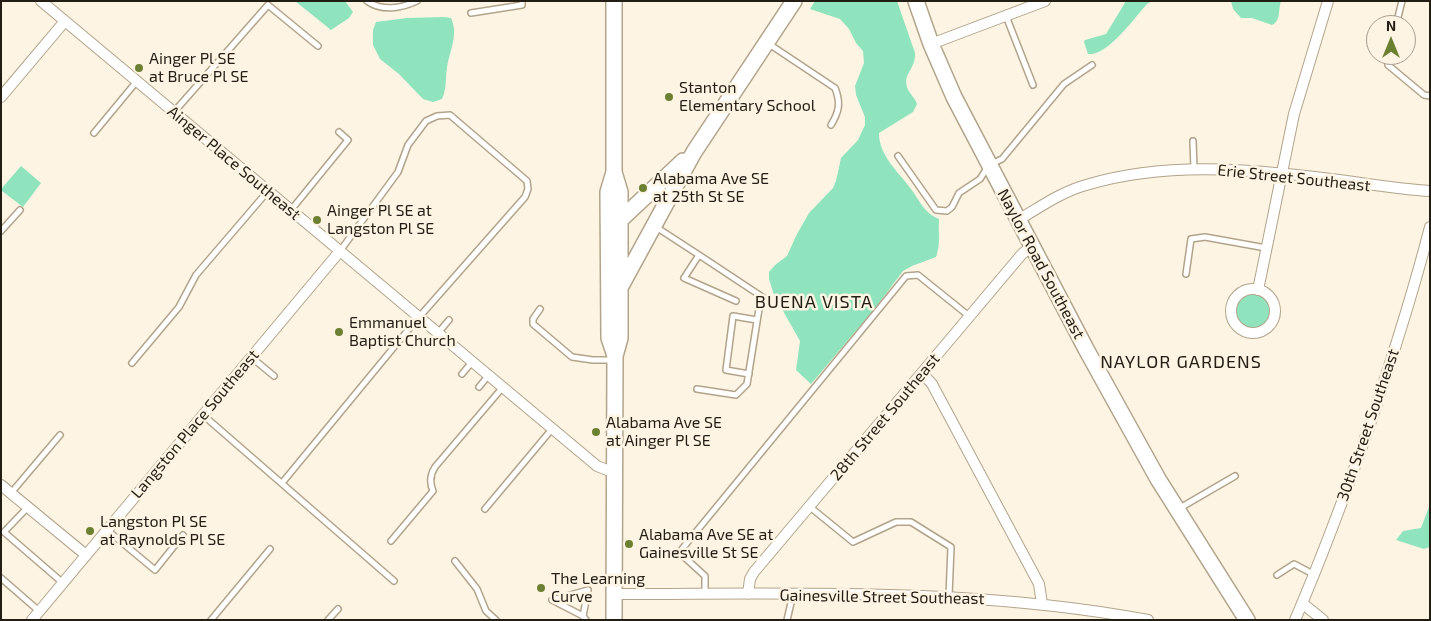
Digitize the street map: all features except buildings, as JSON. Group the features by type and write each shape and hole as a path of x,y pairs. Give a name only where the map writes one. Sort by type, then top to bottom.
{"main road":[{"path":"614,1 614,172 620,192 620,338 615,358 614,620"},
{"path":"620,288 694,152 794,1"},
{"name":"Naylor Road Southeast","path":"916,1 931,44 954,97 1018,220 1132,433 1177,510 1247,620"},
{"path":"608,230 694,152"},
{"path":"614,172 608,192 608,230 609,338 615,358"}],"street":[{"path":"931,44 1045,1"},
{"path":"1258,290 1298,96 1328,1"},
{"name":"Ainger Place Southeast","path":"47,3 65,21 137,82 502,388 597,466 615,473"},
{"path":"1,97 65,21"},
{"name":"Erie Street Southeast","path":"1018,220 1054,198 1084,185 1125,175 1178,169 1243,170 1430,192"},
{"name":"30th Street Southeast","path":"1295,620 1344,499 1389,368 1422,260 1430,227"},
{"name":"28th Street Southeast","path":"748,594 750,579 754,572 969,316 1022,254 1032,246"},
{"name":"Langston Place Southeast","path":"32,620 250,357 340,252"},
{"path":"1258,290 1264,292 1272,299 1276,313 1268,328 1262,332 1252,334 1245,332 1237,326 1232,317 1231,310 1234,300 1241,293 1258,290"},
{"path":"922,373 932,384 1039,584 1042,604"},
{"path":"1,485 86,555"},
{"name":"Gainesville Street Southeast","path":"614,594 895,594 949,596 1042,604 1148,620"},
{"path":"1302,603 1323,620"}],"lane":[{"path":"367,1 385,8 403,7 417,1"},
{"path":"471,12 522,5 522,1"},
{"path":"1398,15 1402,1"},
{"path":"174,113 268,5 318,46"},
{"path":"1006,16 1033,85"},
{"path":"767,42 836,88 839,110 831,125"},
{"path":"898,156 936,210 947,211 952,207 958,193 980,179 989,165 1002,159 1064,84 1092,65"},
{"path":"1388,65 1424,95 1430,96"},
{"path":"94,134 137,82"},
{"path":"282,483 419,318 525,197 528,189 527,181 450,115 437,116 426,121 408,146 398,172 340,252"},
{"path":"290,210 348,140 339,132"},
{"path":"1193,141 1194,169"},
{"path":"132,363 179,308 196,274 268,191"},
{"path":"1,231 20,210"},
{"path":"654,225 764,298 759,309 747,384 736,395 697,389"},
{"path":"1186,274 1191,239 1206,236 1266,248"},
{"path":"699,255 684,278 736,301"},
{"path":"705,594 705,576 682,555 682,549 906,276 918,275 969,316"},
{"path":"540,309 533,319 533,324 572,356 593,360 615,358"},
{"path":"749,374 726,370 733,316 757,320"},
{"path":"438,333 449,320"},
{"path":"250,357 274,376"},
{"path":"462,374 472,362"},
{"path":"479,387 488,376"},
{"path":"392,541 433,491 430,484 431,475 435,468 502,388"},
{"path":"203,415 394,581"},
{"path":"485,509 552,429"},
{"path":"11,493 60,434"},
{"path":"1177,510 1235,476"},
{"path":"28,507 2,533 63,582"},
{"path":"810,507 853,542 896,522 911,522 951,547 949,596"},
{"path":"107,530 155,570 183,535"},
{"path":"211,620 270,549"},
{"path":"455,561 477,589 486,611 496,620"},
{"path":"1277,575 1294,564 1314,574"},
{"path":"1,578 39,611"},
{"path":"588,590 584,618 575,612 552,600 588,590"},
{"path":"786,620 793,594"},
{"path":"328,620 338,609"}],"green space":[{"path":"295,1 345,1 353,12 349,18 331,30"},
{"path":"815,1 897,1 915,53 914,63 906,82 917,104 913,112 879,133 880,141 890,163 923,206 939,219 939,238 936,257 903,271 876,307 811,384 796,370 800,341 774,295 769,272 787,256 809,213 833,188 841,158 858,140 865,125 865,117 856,95 855,86 864,63 863,51 840,19 810,9"},
{"path":"1126,1 1152,1 1147,4 1112,43 1104,49 1088,54 1085,40 1106,34"},
{"path":"1231,1 1281,1 1277,21 1272,25 1252,18 1241,18 1233,9"},
{"path":"407,18 451,18 454,37 447,68 444,95 442,99 433,102 423,99 399,74 380,59 373,45 373,30 376,22"},
{"path":"21,166 41,183 23,207 2,191 2,188"},
{"path":"1253,294 1265,299 1270,311 1265,323 1253,328 1241,323 1236,311 1241,299"},
{"path":"1430,504 1430,547 1424,549 1396,540 1403,531 1421,528"}],"place":[{"name":"Ainger Pl SE at Bruce Pl SE","path":"139,68"},
{"name":"Stanton Elementary School","path":"669,97"},
{"name":"Alabama Ave SE at 25th St SE","path":"643,188"},
{"name":"Ainger Pl SE at Langston Pl SE","path":"317,220"},
{"name":"Emmanuel Baptist Church","path":"339,332"},
{"name":"Alabama Ave SE at Ainger Pl SE","path":"596,432"},
{"name":"Langston Pl SE at Raynolds Pl SE","path":"90,531"},
{"name":"Alabama Ave SE at Gainesville St SE","path":"629,544"},
{"name":"The Learning Curve","path":"541,588"}],"district":[{"name":"BUENA VISTA","path":"814,302"},
{"name":"NAYLOR GARDENS","path":"1181,362"}]}
